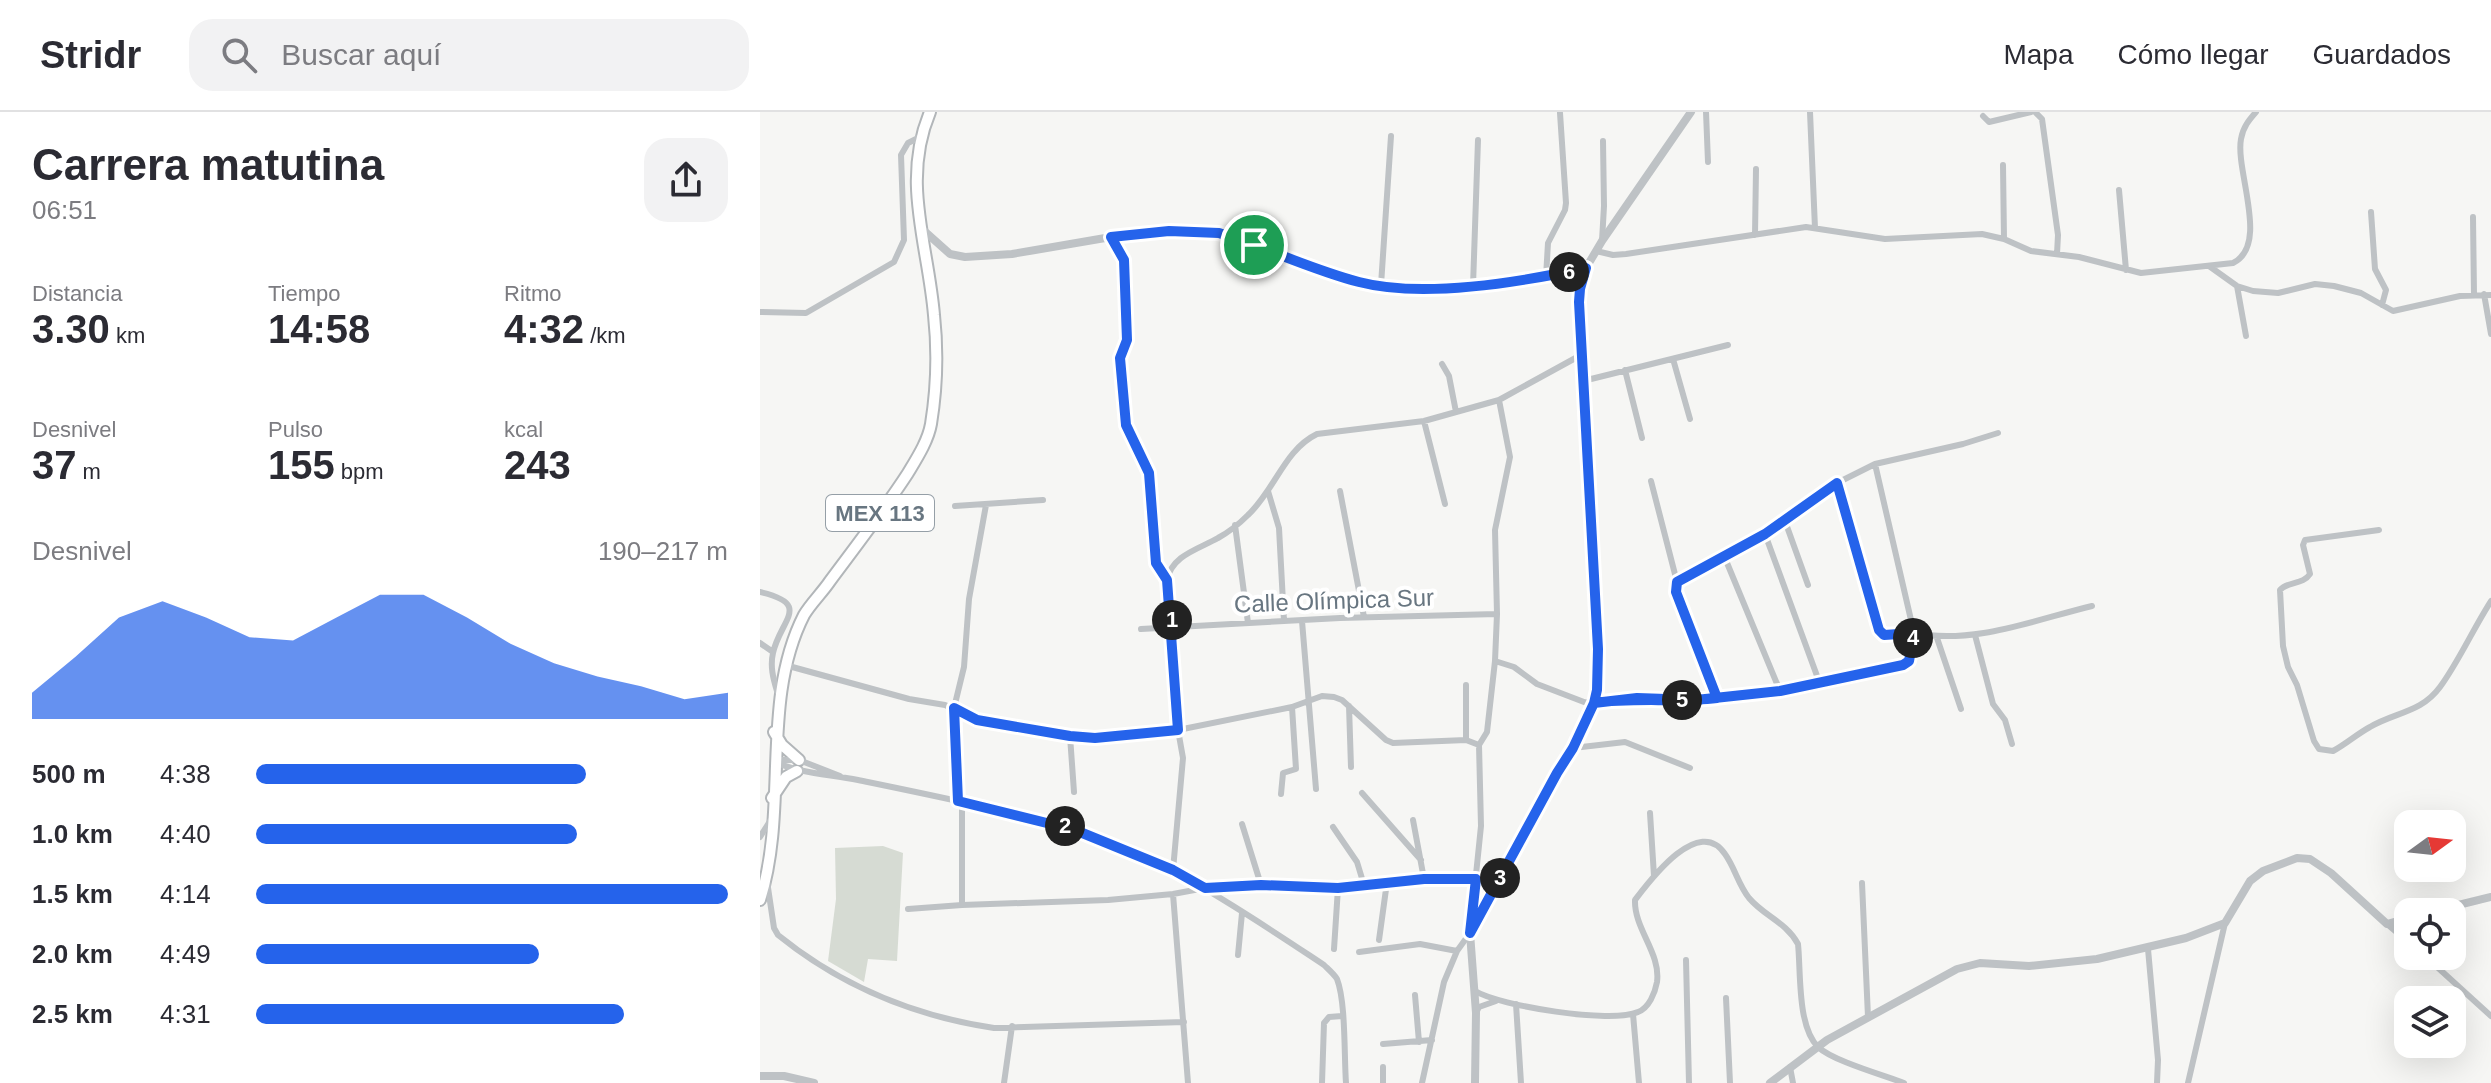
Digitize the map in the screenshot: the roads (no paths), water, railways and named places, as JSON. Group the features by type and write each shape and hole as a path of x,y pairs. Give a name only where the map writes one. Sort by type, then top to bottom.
{"main road":[{"name":"MEX 113","path":"760,900 766,873 773,730 782,664 803,615 897,490 930,429 938,375 934,314 915,170 920,137 930,112"},
{"path":"771,800 798,765 773,730"}],"street":[{"path":"1422,1083 1444,982 1457,951 1573,748 1594,703 1598,649 1580,289 1586,268 1602,241 1691,112"},
{"path":"1706,112 1708,162"},
{"path":"1810,112 1815,228"},
{"path":"1983,116 1989,122 2033,112 2042,119 2058,235 2057,254"},
{"path":"1596,251 1626,254 1815,228 1885,239 1968,233 2004,239 2031,251 2141,273 2233,263 2242,259 2249,245 2249,216 2240,147 2244,112"},
{"path":"2245,124 2256,112"},
{"path":"1546,277 1548,243 1566,203 1560,113"},
{"path":"1381,285 1391,136"},
{"path":"760,312 806,313 894,262 904,240 901,155 908,143 920,137"},
{"path":"1473,286 1478,140"},
{"path":"1602,241 1603,141"},
{"path":"2003,165 2004,239"},
{"path":"1755,235 1756,169"},
{"path":"2119,190 2126,270"},
{"path":"2371,212 2375,269 2386,290 2382,305"},
{"path":"2473,217 2474,294"},
{"path":"922,229 950,254 965,257 1012,254 1111,237 1169,231 1219,233 1361,283 1401,288 1473,286 1546,277 1586,268"},
{"path":"1111,237 1124,260 1127,340 1120,358 1126,425 1149,473 1156,563 1167,580 1173,625 1183,776 1173,870"},
{"path":"2209,266 2237,286 2278,293 2315,284 2334,286 2361,293 2398,311 2433,301 2488,294 2491,334"},
{"path":"2237,286 2246,336"},
{"path":"1583,381 1728,345"},
{"path":"1167,580 1174,565 1190,552 1221,536 1250,514 1303,441 1317,434 1424,421 1499,400 1581,355"},
{"path":"1673,359 1690,419"},
{"path":"1442,364 1449,376 1456,412"},
{"path":"1625,370 1642,438"},
{"path":"1475,1083 1476,1013 1470,933 1481,826 1479,745 1487,732 1495,661 1495,530 1510,457 1499,400"},
{"path":"1424,421 1445,504"},
{"path":"1677,582 1725,558 1785,521 1837,483 1875,464 1998,433"},
{"path":"1495,661 1514,667 1537,684 1594,703 1637,698 1696,700 1780,691 1907,664 1914,633 1875,464"},
{"path":"1651,481 1677,582 1676,592 1717,698"},
{"path":"1837,483 1879,630 1884,635 1914,633 1937,638 1975,635 2092,606"},
{"path":"1268,491 1280,540 1284,621"},
{"path":"1340,491 1364,617"},
{"path":"955,506 1043,500"},
{"path":"962,905 954,708 964,667 969,599 986,505"},
{"path":"1785,521 1808,585"},
{"path":"1235,525 1248,623"},
{"path":"2379,530 2305,540 2303,545 2310,574 2305,581 2280,590 2283,646 2289,673 2297,685 2319,749 2330,752 2386,718 2409,713 2434,693 2491,601"},
{"path":"1765,534 1820,684"},
{"path":"1725,558 1780,691"},
{"path":"760,592 782,597 789,608 789,616 773,652 772,672 777,691"},
{"name":"Calle Olímpica Sur","path":"1141,629 1173,625 1497,614"},
{"path":"1302,621 1316,789"},
{"path":"1975,635 1993,704 2005,720 2012,744"},
{"path":"1937,638 1961,709"},
{"path":"760,643 773,652"},
{"path":"782,664 896,696 954,708 977,720 1070,736 1095,738 1178,730 1292,707 1322,696 1334,697 1349,706 1393,743 1466,740 1479,745"},
{"path":"1466,685 1466,740"},
{"path":"1349,706 1351,767"},
{"path":"1281,794 1283,773 1296,769 1292,707"},
{"path":"1070,736 1074,792"},
{"path":"1573,748 1625,742 1690,768"},
{"path":"772,760 1075,830 1173,870 1205,888 1324,965 1337,980 1346,1083"},
{"path":"1362,793 1421,860"},
{"path":"1650,813 1654,876"},
{"path":"1413,820 1424,879"},
{"path":"760,837 770,821"},
{"path":"1242,824 1261,885"},
{"path":"1333,827 1357,862 1364,885"},
{"path":"1475,991 1516,1004 1588,1016 1613,1017 1644,1009 1653,996 1658,979 1635,900 1654,876 1687,846 1709,842 1724,851 1739,885 1755,905 1788,928 1798,944 1805,1020 1818,1047 1869,1071 1904,1083"},
{"path":"2188,1083 2225,923 2250,881 2263,871 2297,858 2310,859 2331,873 2394,930"},
{"path":"766,873 774,928 778,935 827,971 890,1002 994,1028 1184,1022"},
{"path":"908,909 1108,900 1205,888 1261,885 1338,888 1424,879 1476,879"},
{"path":"1379,940 1387,882"},
{"path":"1862,883 1868,1017"},
{"path":"1334,949 1338,888"},
{"path":"1173,894 1188,1083"},
{"path":"2466,903 2491,897"},
{"path":"1238,955 1242,913"},
{"path":"2387,924 2394,922"},
{"path":"1770,1083 1818,1047 1868,1017 1973,963 2029,966 2063,963 2148,949 2225,923"},
{"path":"1359,952 1420,944 1457,951"},
{"path":"2148,949 2158,1060 2157,1083"},
{"path":"1686,960 1689,1083"},
{"path":"2440,970 2491,1016"},
{"path":"1415,995 1419,1042"},
{"path":"1726,998 1730,1083"},
{"path":"1476,1013 1479,1007 1500,1000"},
{"path":"1516,1004 1521,1083"},
{"path":"1633,1014 1639,1083"},
{"path":"1322,1083 1324,1023 1329,1017 1342,1016"},
{"path":"1004,1083 1012,1026"},
{"path":"1383,1044 1432,1040"},
{"path":"1383,1067 1383,1083"},
{"path":"1790,1067 1793,1083"},
{"path":"760,1076 784,1076 814,1083"}]}
